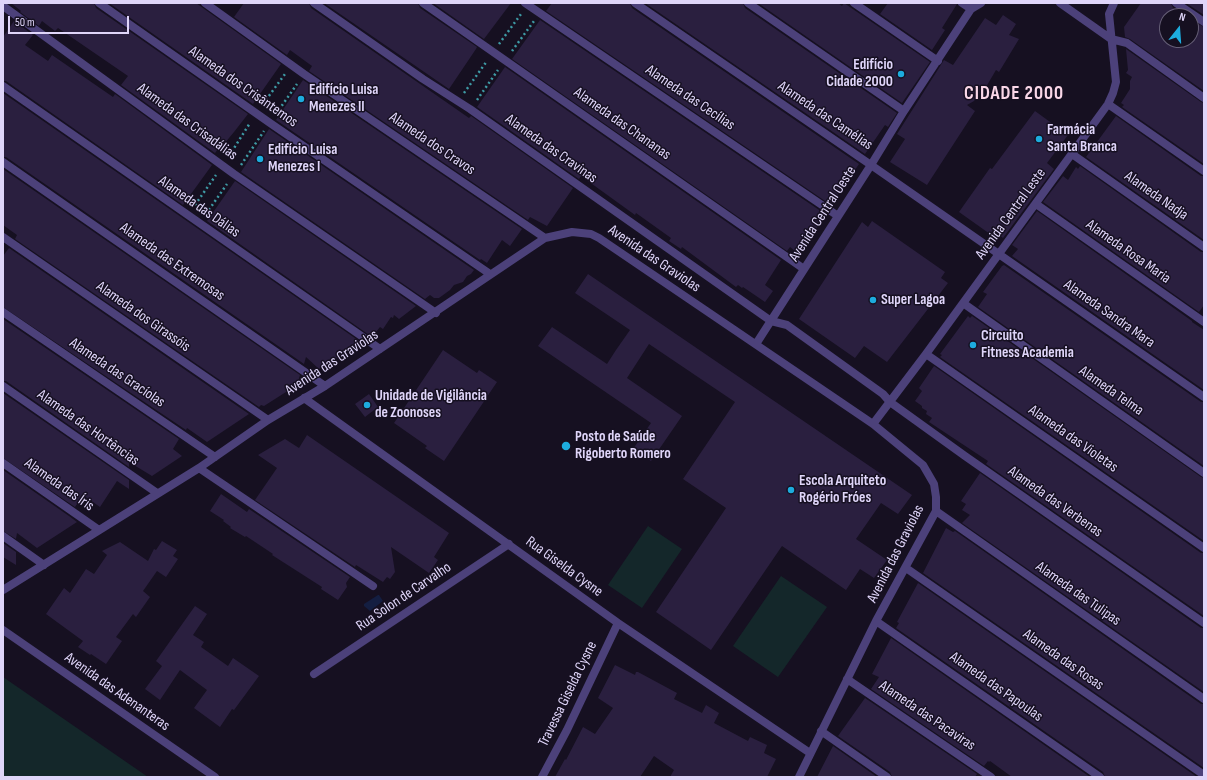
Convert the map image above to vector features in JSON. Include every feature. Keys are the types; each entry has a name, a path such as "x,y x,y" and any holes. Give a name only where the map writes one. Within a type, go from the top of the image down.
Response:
{"street":[{"name":"Alameda dos Crisântemos","path":"99,3 257,114 490,274"},
{"name":"Alameda dos Cravos","path":"205,3 304,74 545,238"},
{"name":"Alameda das Cravinas","path":"314,3 423,79 470,109 771,321 787,325 883,394 890,402"},
{"name":"Alameda das Chananas","path":"423,3 804,269"},
{"name":"Alameda das Cecílias","path":"525,3 838,216"},
{"name":"Alameda das Camélias","path":"635,3 998,254"},
{"path":"748,3 904,111"},
{"path":"854,3 938,61"},
{"path":"962,3 971,10"},
{"name":"Avenida Central Oeste","path":"756,344 904,111 971,10 981,3"},
{"path":"1060,3 1111,39 1127,43 1204,98"},
{"name":"Avenida Central Leste","path":"873,424 926,354 1108,104 1116,82 1111,39 1110,14 1114,3"},
{"path":"1176,3 1204,22"},
{"name":"Alameda das Crisadálias","path":"3,6 222,166 436,313"},
{"name":"Alameda das Dálias","path":"3,86 380,349"},
{"path":"1108,104 1204,171"},
{"name":"Alameda Nadja","path":"1072,154 1204,247"},
{"name":"Alameda das Extremosas","path":"3,162 325,386"},
{"name":"Alameda Rosa Maria","path":"1036,204 1204,322"},
{"name":"Avenida das Graviolas","path":"3,590 199,468 268,420 325,386 436,313 490,274 545,238 572,232 590,234 599,238 873,424 923,465 934,484 936,511 876,621 799,777"},
{"name":"Alameda dos Girassóis","path":"3,237 268,420"},
{"name":"Alameda Sandra Mara","path":"998,254 1204,397"},
{"name":"Alameda Telma","path":"963,303 1204,473"},
{"name":"Alameda das Gracíolas","path":"3,312 215,457"},
{"name":"Alameda das Violetas","path":"926,354 1204,548"},
{"name":"Alameda das Hortências","path":"3,386 157,493"},
{"name":"Rua Giselda Cysne","path":"304,398 618,623 810,753"},
{"name":"Alameda das Verbenas","path":"890,402 1204,623"},
{"name":"Alameda das Íris","path":"3,463 98,530"},
{"path":"199,468 373,586"},
{"name":"Alameda das Tulipas","path":"936,511 1204,699"},
{"path":"3,536 44,565"},
{"name":"Rua Solon de Carvalho","path":"314,674 509,544"},
{"name":"Alameda das Rosas","path":"906,568 1204,775"},
{"name":"Alameda das Papoulas","path":"876,621 1100,777"},
{"name":"Travessa Giselda Cysne","path":"542,777 567,730 618,623"},
{"name":"Avenida das Adenanteras","path":"3,630 215,777"},
{"name":"Alameda das Pacaviras","path":"847,679 991,777"},
{"path":"822,731 886,777"}],"path":[{"path":"187,215 292,64"},
{"path":"199,224 304,74"}],"green space":[{"path":"648,526 682,549 642,608 608,585"},
{"path":"781,576 827,607 778,677 733,646"},
{"path":"3,677 148,777 3,777"}],"water":[{"path":"378,595 383,601 370,611 364,606 364,604"}],"building":[{"path":"11,3 94,3 96,8 248,114 215,153 121,85 128,76 58,28 55,31 42,21 39,26 20,12 21,11"},
{"path":"109,3 196,3 281,64 253,104"},
{"path":"244,3 309,3 311,8 469,118 471,116 573,188 547,226 530,217 528,220 309,71 312,66 290,50 287,55 234,17"},
{"path":"324,3 418,3 420,8 477,47 449,89"},
{"path":"433,3 511,3 484,39"},
{"path":"552,3 630,3 632,8 859,164 831,205 546,11"},
{"path":"645,3 743,3 745,8 897,113 888,127 885,125 865,154"},
{"path":"758,3 838,3 842,6 844,3 930,62 902,103"},
{"path":"888,3 957,4 942,28 945,30 932,50 880,14"},
{"path":"1141,3 1171,3 1173,8 1159,8 1159,48 1199,48 1199,24 1204,27 1204,91 1125,37 1124,27"},
{"path":"1186,3 1204,3 1204,15 1199,12 1199,8 1194,8"},
{"path":"1003,15 1016,24 1009,35 1019,39 999,72 996,70 986,87 985,86 974,101 967,105 975,111 927,185 890,162 905,139 897,134 944,60 953,65 985,18 996,25"},
{"path":"540,20 825,214 799,254 790,247 787,251 512,59"},
{"path":"14,21 33,35 25,45 48,61 52,55 113,97 115,94 212,165 183,205 6,81 3,81 3,37"},
{"path":"1126,49 1204,103 1204,164 1122,107 1124,105 1121,103 1130,89 1130,81 1132,77 1126,73 1128,70"},
{"path":"505,67 781,260 765,285 773,291 765,302 743,287 742,288 738,285 736,287 682,247 681,249 669,241 671,238 636,213 635,215 581,176 579,179 477,107"},
{"path":"303,80 522,229 510,246 502,240 487,263 481,259 480,260 276,120"},
{"path":"3,93 362,343 319,369 306,357 304,364 6,157 3,157"},
{"path":"1035,111 1068,135 1047,163 1054,169 1003,238 993,230 990,234 959,212 990,168 992,169"},
{"path":"1116,116 1201,176 1204,176 1204,240 1086,157"},
{"path":"269,129 474,270 463,282 454,285 439,298 434,298 430,295 425,299 241,172"},
{"path":"1080,166 1201,252 1204,252 1204,305 1199,312 1043,202 1063,176 1068,180 1076,167 1078,169"},
{"path":"3,169 300,375 297,385 264,406 261,405 259,407 15,239 17,235 3,225"},
{"path":"235,181 416,306 399,319 394,315 393,318 391,317 383,329 380,327 372,337 207,221"},
{"path":"1037,211 1204,330 1204,390 1012,256 1018,249 1012,245"},
{"path":"872,221 945,272 941,278 948,283 887,362 864,346 855,358 799,319 862,222 868,227"},
{"path":"9,248 249,414 207,442 187,428 186,430 3,307 3,256"},
{"path":"1004,265 1201,402 1204,402 1204,466 978,307 987,294 983,292"},
{"path":"588,274 912,495 898,514 881,503 856,539 887,560 874,578 860,569 846,590 782,546 711,650 656,612 726,508 683,479 735,402 649,344 627,378 682,416 651,461 633,449 651,423 538,346 552,327 607,364 630,330 575,293"},
{"path":"968,316 970,318 972,316 1204,478 1204,541 940,357 942,355 940,354"},
{"path":"3,319 179,439 173,449 182,456 152,476 129,462 129,467 6,381 3,381"},
{"path":"443,350 477,373 479,370 497,382 444,461 425,448 427,446 394,423"},
{"path":"934,366 1201,553 1204,553 1204,616 986,464 988,461 929,422 932,418 926,414 927,411 922,408 922,406 915,401 922,391 919,388"},
{"path":"3,393 129,480 129,489 117,481 100,507 83,495 75,507 3,458"},
{"name":"Unidade de Vigilância de Zoonoses","path":"369,394 378,407 365,417 355,404"},
{"path":"307,435 449,533 434,557 438,560 429,573 391,547 395,572 390,579 387,577 383,582 356,565 355,567 255,500 277,468 258,455 285,439 299,448"},
{"path":"3,470 77,522 37,548 17,533 16,539 3,531"},
{"path":"980,473 1201,628 1204,628 1204,692 962,523 970,515 962,510 966,504 961,501"},
{"path":"221,494 247,512 249,509 350,577 346,583 347,587 338,600 321,589 322,587 272,555 273,554 246,536 245,537 230,528 231,527 223,521 224,520 210,511"},
{"path":"946,528 953,532 955,531 1201,704 1204,704 1204,768 923,573"},
{"path":"162,541 177,550 173,556 178,559 166,577 157,571 143,591 150,597 136,617 133,614 116,637 122,641 106,664 78,647 83,641 46,614 64,588 70,593 86,569 94,574 107,555 102,551 120,542 148,561 154,549 156,550"},
{"path":"3,543 16,552 16,565 3,557"},
{"path":"918,583 1197,777 1105,777 1103,772 896,628 899,623 897,622"},
{"path":"195,606 207,614 193,635 204,642 201,647 228,666 233,658 259,676 234,710 232,709 220,727 194,708 207,690 180,670 160,700 145,689 162,666 156,661"},
{"path":"891,638 1090,777 1012,777 990,761 988,761 984,766 871,689 879,677 872,674"},
{"path":"615,665 635,675 636,672 638,672 677,693 674,699 702,713 706,705 719,713 714,723 748,741 750,737 767,745 764,753 776,759 767,777 670,777 674,770 654,756 640,777 555,777 565,759 566,760 583,727 595,734 613,708 598,698"},
{"path":"865,698 977,774 975,777 892,777 890,772 838,736"},
{"path":"833,746 877,777 817,777"}],"place":[{"name":"Edifício Cidade 2000","path":"901,74"},
{"name":"Edifício Luisa Menezes II","path":"301,99"},
{"name":"Farmácia Santa Branca","path":"1039,139"},
{"name":"Edifício Luisa Menezes I","path":"260,159"},
{"name":"Super Lagoa","path":"873,300"},
{"name":"Circuito Fitness Academia","path":"973,345"},
{"name":"Unidade de Vigilância de Zoonoses","path":"367,405"},
{"name":"Posto de Saúde Rigoberto Romero","path":"566,446"},
{"name":"Escola Arquiteto Rogério Fróes","path":"791,490"}],"district":[{"name":"CIDADE 2000","path":"1014,94"}]}
